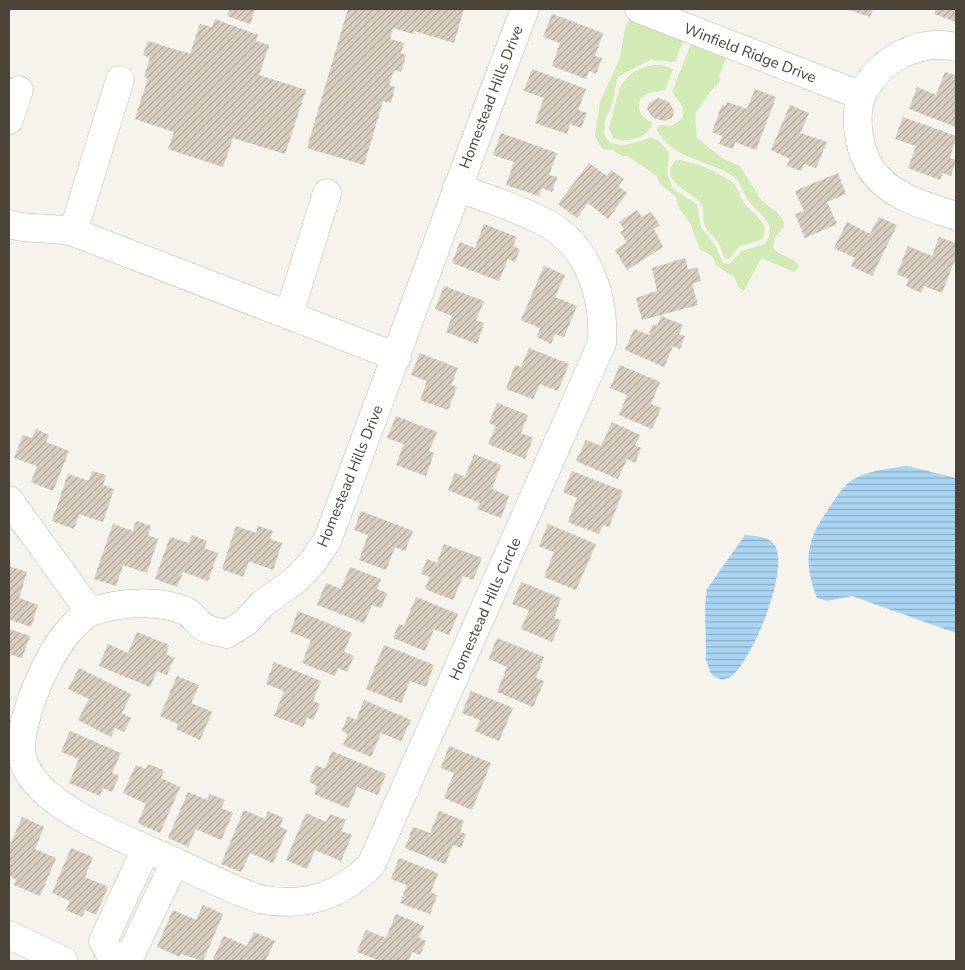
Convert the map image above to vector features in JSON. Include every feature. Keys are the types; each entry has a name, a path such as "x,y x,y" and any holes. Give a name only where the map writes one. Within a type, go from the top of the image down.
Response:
{"street":[{"name":"Homestead Hills Drive","path":"90,612 126,604 152,604 187,611 204,628 227,634 246,622 262,604 293,582 306,570 327,541 397,357 457,187 525,9"},
{"name":"Winfield Ridge Drive","path":"639,9 681,17 862,96"},
{"path":"956,48 933,45 907,51 878,74 862,96 859,113 859,136 863,154 872,170 896,193 956,216"},
{"path":"73,232 120,80"},
{"path":"9,120 18,90"},
{"name":"Homestead Hills Circle","path":"146,849 246,895 276,903 303,902 328,896 358,878 370,865 594,366 602,343 604,321 600,297 592,273 564,236 543,221 457,187"},
{"path":"289,314 327,193"},
{"path":"9,224 22,228 54,227 73,232 397,357"},
{"path":"9,500 90,612 71,630 55,651 42,674 31,698 22,732 23,758 34,781 54,799 76,814 146,849 103,941 113,960 132,952 174,862"},
{"path":"9,935 64,961"}],"green space":[{"path":"631,17 681,36 682,44 675,62 650,60 619,76 605,123 606,137 610,142 623,145 651,137 659,141 669,153 667,173 673,189 697,204 701,227 715,245 723,263 729,264 742,251 764,244 769,237 770,230 768,224 746,197 736,179 724,171 692,158 672,147 657,130 659,125 671,126 682,119 683,107 672,92 690,46 696,42 728,54 719,76 719,83 709,93 695,114 697,138 722,158 740,166 761,200 777,212 784,222 784,227 775,237 773,248 799,266 795,272 761,258 744,291 738,287 735,278 716,265 713,257 700,249 690,223 679,208 676,197 660,184 657,176 627,156 621,156 613,150 602,149 595,136 600,102 620,58 625,28"},
{"path":"652,65 662,65 673,69 665,90 648,93 640,99 639,107 641,114 653,123 646,133 637,138 625,140 613,138 609,128 620,88 631,74"},
{"path":"676,160 690,162 706,168 733,183 737,187 744,203 763,224 765,229 761,240 740,246 729,259 725,259 716,239 705,226 701,204 678,185 670,174 671,167"}],"water":[{"path":"907,466 956,478 956,633 852,596 827,601 817,598 813,585 809,562 811,541 821,520 841,491 858,477"},
{"path":"745,535 764,538 774,544 778,556 778,572 767,612 750,651 732,676 722,680 711,674 706,660 705,605 707,589"}],"building":[{"path":"230,9 255,9 250,24 227,16"},
{"path":"348,9 464,9 454,43 414,31 413,34 393,28 390,39 404,43 401,53 406,55 401,72 394,70 389,85 395,87 391,103 383,101 364,165 307,148"},
{"path":"847,9 873,9 870,17"},
{"path":"936,9 956,9 956,22 934,14"},
{"path":"552,14 603,33 595,56 602,58 596,74 589,71 586,79 552,66 560,43 543,37"},
{"path":"215,19 258,35 256,41 269,45 259,75 306,90 285,154 233,138 223,167 168,149 174,132 135,119 148,78 144,77 150,58 143,55 148,41 190,54 200,24 212,27"},
{"path":"532,69 586,89 578,110 587,113 581,128 570,124 567,134 535,123 544,98 524,91"},
{"path":"945,72 956,76 956,127 909,109 917,87 936,95"},
{"path":"755,89 776,97 756,150 735,142 733,149 719,144 722,136 712,132 722,105 725,106 727,102 747,109"},
{"path":"658,98 669,102 674,111 672,118 664,121 652,117 647,109 649,103"},
{"path":"790,105 809,113 800,133 827,142 816,168 804,164 801,171 787,166 790,159 771,150"},
{"path":"903,117 956,136 950,158 956,160 951,176 943,173 940,180 908,168 916,146 895,139"},
{"path":"501,133 557,153 549,175 557,177 552,192 542,188 539,196 506,185 514,162 493,155"},
{"path":"589,163 607,176 611,170 624,179 618,186 627,193 608,219 588,203 577,218 558,204"},
{"path":"838,173 846,194 827,202 837,224 805,238 795,214 804,211 795,191"},
{"path":"637,210 642,217 651,212 660,225 654,229 663,247 627,270 615,250 627,242 620,232 624,229 619,222"},
{"path":"879,217 897,225 872,276 851,266 855,258 834,248 847,222 870,234"},
{"path":"484,224 517,237 513,246 520,249 515,262 508,259 499,281 452,263 460,242 475,248"},
{"path":"939,237 956,243 956,257 942,293 924,286 921,293 906,286 909,279 897,274 908,246 932,256"},
{"path":"685,258 688,270 697,267 701,281 692,284 698,305 642,320 636,298 657,291 652,268"},
{"path":"544,266 565,275 555,297 577,306 564,337 555,334 551,344 537,337 540,328 521,320"},
{"path":"444,286 484,301 476,320 484,323 477,344 446,332 452,316 435,309"},
{"path":"661,316 683,325 679,334 685,336 680,349 673,346 664,367 625,350 634,329 649,335 653,324 657,326"},
{"path":"529,348 569,364 558,391 540,384 533,399 506,389 515,365 521,367"},
{"path":"420,353 458,368 451,385 457,387 448,410 420,400 427,381 411,375"},
{"path":"620,365 660,382 651,404 661,408 652,429 619,415 627,395 610,388"},
{"path":"497,403 528,415 521,433 533,438 525,459 488,444 496,426 489,423"},
{"path":"396,416 437,432 429,451 434,453 426,476 396,465 404,444 387,438"},
{"path":"612,422 640,435 635,445 641,448 635,463 627,459 618,479 576,461 586,440 601,446"},
{"path":"36,429 49,435 46,442 69,451 53,491 31,482 37,466 14,458 23,435 32,438"},
{"path":"474,454 501,465 492,489 509,496 501,518 477,509 480,503 448,490 455,473 465,477"},
{"path":"92,471 106,475 103,485 114,489 103,522 79,514 74,529 52,521 68,474 89,481"},
{"path":"572,471 623,491 609,527 603,525 599,534 568,522 577,498 563,492"},
{"path":"361,511 413,531 405,551 395,547 386,570 359,560 368,535 354,530"},
{"path":"136,521 151,526 148,535 158,539 147,573 123,565 116,586 94,579 113,524 133,531"},
{"path":"548,524 596,544 576,590 544,577 554,552 539,546"},
{"path":"236,526 256,533 258,526 273,531 270,539 282,543 273,570 249,561 243,577 222,569"},
{"path":"192,535 207,541 204,548 218,553 208,581 183,572 177,587 155,579 170,537 189,543"},
{"path":"444,544 482,558 473,580 463,576 453,600 425,589 430,577 421,574 427,559 437,563"},
{"path":"9,566 27,572 19,598 38,605 31,627 9,619"},
{"path":"350,567 381,579 377,589 387,593 381,608 372,605 364,623 317,605 326,583 341,589"},
{"path":"521,582 561,598 554,618 561,620 552,642 521,629 529,610 512,604"},
{"path":"416,597 458,614 449,635 434,629 425,651 393,638 399,624 404,626"},
{"path":"298,611 352,633 344,652 354,656 347,672 338,668 335,676 302,663 311,640 290,632"},
{"path":"9,629 30,636 22,658 9,654"},
{"path":"137,632 169,645 166,654 174,658 167,675 157,671 150,687 99,666 108,644 128,653"},
{"path":"497,638 544,657 536,678 544,681 533,707 497,692 507,667 489,659"},
{"path":"384,645 434,665 426,687 410,681 401,703 366,689"},
{"path":"274,662 321,681 313,701 320,704 313,720 307,718 303,727 274,716 284,691 266,684"},
{"path":"79,668 131,694 122,713 131,718 124,732 115,728 111,737 78,720 89,699 68,689"},
{"path":"177,676 199,685 191,703 212,712 200,740 176,729 178,724 160,716"},
{"path":"471,691 513,708 499,741 475,731 480,720 462,713"},
{"path":"364,700 411,720 401,741 381,733 371,757 343,745 348,734 342,731 348,716 356,720"},
{"path":"70,731 121,753 112,773 119,776 112,792 103,788 100,796 69,783 79,759 61,752"},
{"path":"449,746 491,763 472,810 444,798 454,773 441,768"},
{"path":"332,751 386,774 378,795 357,787 348,808 314,794 317,786 309,782 316,765 325,769"},
{"path":"148,764 164,770 161,778 180,787 160,833 138,823 146,804 123,793 136,765 146,769"},
{"path":"188,792 207,800 210,794 225,800 221,808 233,813 221,840 196,829 188,847 168,838"},
{"path":"244,810 265,819 268,811 283,818 280,827 287,830 273,863 250,853 241,872 221,864"},
{"path":"439,811 464,821 460,832 466,834 461,848 453,845 445,864 405,848 413,827 430,833"},
{"path":"306,813 326,822 330,814 346,820 341,831 352,835 341,861 315,850 307,869 286,860"},
{"path":"22,817 44,827 35,849 56,858 40,896 14,885 16,879 9,876 9,848"},
{"path":"71,848 93,857 85,877 108,887 96,915 85,910 82,917 66,910 70,901 52,893"},
{"path":"399,858 438,873 431,892 437,895 430,914 400,903 407,885 391,879"},
{"path":"203,905 223,914 203,961 181,954 180,957 157,947 173,910 196,920"},
{"path":"396,914 424,926 419,938 426,941 420,955 412,952 408,961 380,961 357,952 366,930 386,938"},
{"path":"254,932 275,941 265,961 212,961 224,936 247,946"}]}
